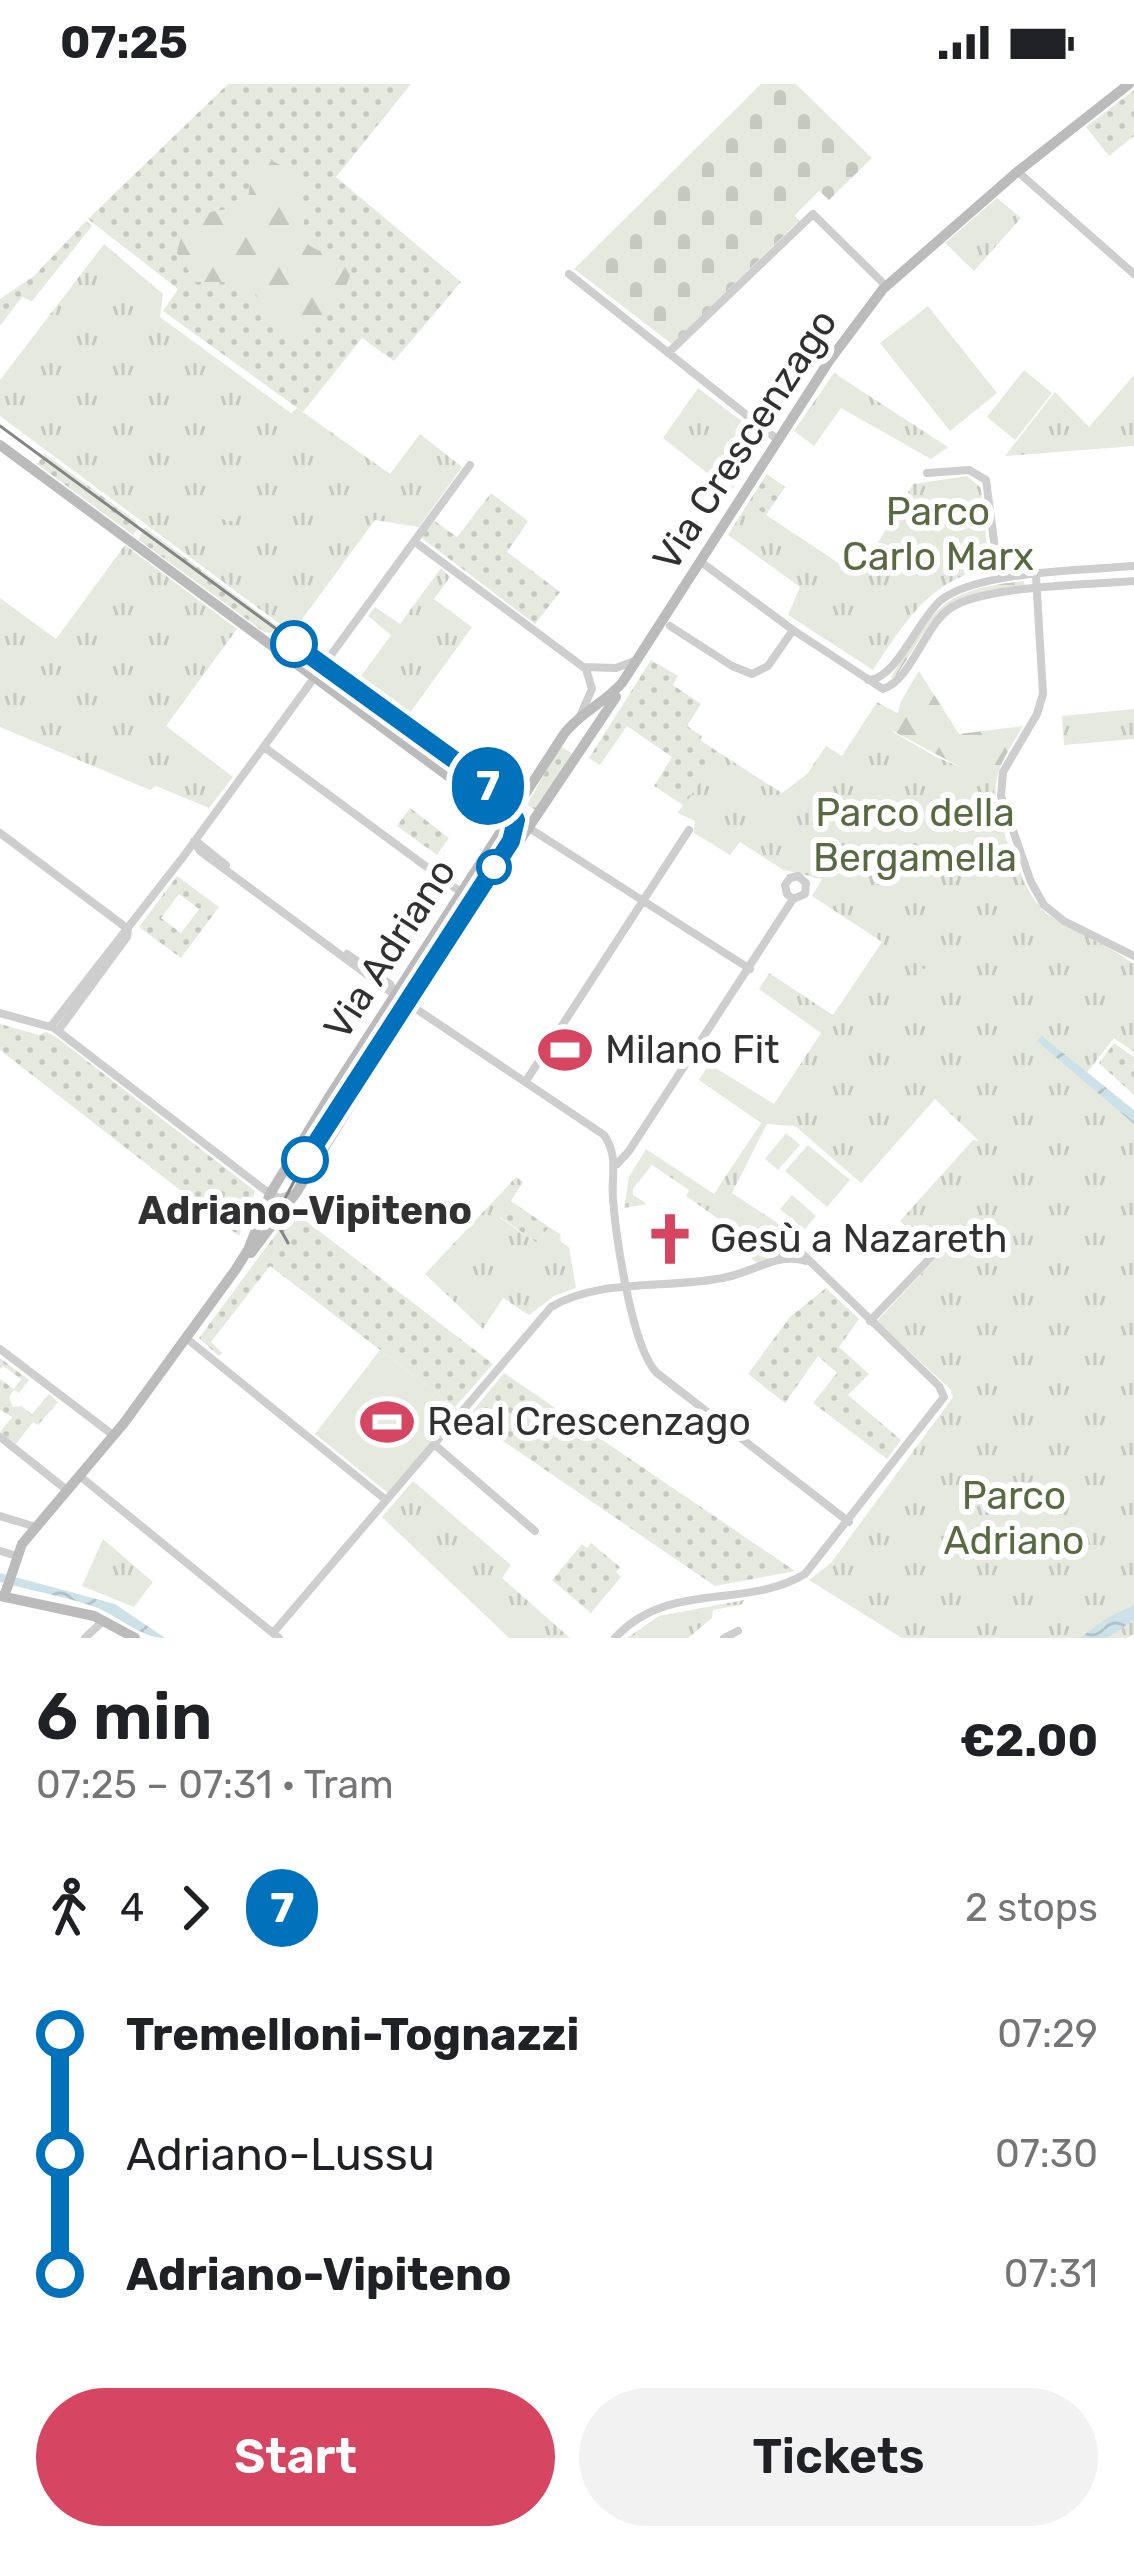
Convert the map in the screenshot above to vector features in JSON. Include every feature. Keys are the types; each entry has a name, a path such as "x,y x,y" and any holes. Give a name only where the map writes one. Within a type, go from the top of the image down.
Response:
{"street":[{"name":"Via Crescenzago","path":"638,660 831,356 886,286 1017,172 1129,84"},
{"path":"1017,172 1134,274"},
{"path":"668,353 813,214 886,286"},
{"path":"569,274 778,440"},
{"path":"0,445 509,821 530,828 750,969"},
{"path":"55,1028 127,937 128,929 470,465"},
{"path":"927,473 973,470 986,480 999,579"},
{"path":"415,542 583,667 592,689 580,718"},
{"path":"701,562 867,680 885,681"},
{"path":"885,681 937,604 962,588 999,579 1134,566"},
{"path":"1036,576 1043,694 1003,772 1000,793 1041,902 1069,924 1134,956"},
{"path":"885,681 953,606 977,596 1134,581"},
{"path":"670,626 752,674 768,666 793,630"},
{"path":"583,667 616,668 638,660"},
{"name":"Via Adriano","path":"236,1269 296,1193 638,660"},
{"path":"867,680 885,681"},
{"name":"Via Adriano","path":"2,1596 15,1560 36,1527 115,1436 236,1269 270,1194 564,734 604,704 622,683"},
{"path":"564,734 570,749 586,744"},
{"path":"264,747 462,893"},
{"path":"526,1081 689,830"},
{"path":"0,833 128,929"},
{"path":"194,841 200,851 359,960 396,994 598,1130 616,1165 613,1201 639,1344 650,1366 849,1522"},
{"path":"616,1165 793,898"},
{"path":"0,1013 55,1028 270,1194 280,1198 296,1193"},
{"path":"612,1150 639,1133"},
{"path":"270,1194 270,1229"},
{"path":"615,1638 634,1618 655,1607 800,1577 817,1563 944,1394 806,1261 791,1252 788,1238 777,1238 772,1250 778,1258"},
{"path":"82,1477 276,1636 544,1313 570,1299 722,1278 768,1266 791,1252"},
{"path":"870,1321 934,1254"},
{"path":"186,1339 386,1501"},
{"path":"0,1349 115,1436"},
{"path":"0,1437 69,1492"},
{"path":"436,1445 535,1531"},
{"path":"0,1516 36,1527"},
{"path":"0,1551 15,1560"},
{"path":"2,1596 83,1613 135,1638"},
{"path":"83,1613 86,1637"},
{"path":"86,1637 104,1620"},
{"path":"724,1638 739,1631"}],"green space":[{"path":"228,84 411,84 336,177 461,282 394,361 362,338 303,412 163,311 178,289 88,219"},
{"path":"761,84 796,84 872,158 829,200 819,191 795,215 799,221 672,344 574,269"},
{"path":"1134,90 1134,136 1109,156 1086,127"},
{"path":"269,159 288,169 298,183 304,240 351,270 344,290 329,308 291,335 253,291 224,282 196,282 177,253 194,220 247,204 253,165"},
{"path":"997,198 1021,218 974,271 945,243"},
{"path":"86,221 92,226 32,301 22,297 0,326 0,299 34,276"},
{"path":"104,244 163,294 160,317 291,413 297,408 390,474 420,434 462,467 419,527 375,520 292,633 0,416 0,380"},
{"path":"928,306 997,393 950,431 880,343"},
{"path":"1024,370 1052,393 1015,440 987,417"},
{"path":"834,373 948,447 931,459 841,408 814,446 794,431"},
{"path":"1134,375 1134,446 1005,456 1055,392 1089,427"},
{"path":"698,388 756,432 761,443 731,492 663,438"},
{"path":"45,454 136,521 139,527 133,535 37,464"},
{"path":"767,474 785,487 766,515 748,503"},
{"name":"Parco Carlo Marx","path":"967,476 981,488 989,568 934,593 908,620 873,670 788,615 800,587 728,535 748,503 858,576 913,484"},
{"path":"491,493 528,521 507,552 560,592 535,624 419,536 432,519 457,537"},
{"path":"208,496 239,504 235,522 203,515"},
{"path":"144,527 277,626 271,633 264,632 139,540"},
{"path":"125,545 237,629 166,726 233,777 209,808 156,786 150,790 0,727 0,598 56,639"},
{"path":"441,568 450,577 434,599 472,627 407,717 359,679 391,635 368,616 375,607 400,624"},
{"path":"1024,581 1025,586 973,595 943,610 894,680 891,677 942,607 973,590"},
{"name":"Parco della Bergamella","path":"651,660 678,676 673,685 701,704 687,726 719,756 779,798 1016,862 1030,895 1046,914 1134,964 1134,1052 980,944 823,868 784,870 740,842 678,813 683,805 654,786 672,757 627,726 600,765 589,758"},
{"path":"919,671 959,734 1023,726 998,772 996,795 1003,823 975,775 893,731 901,701"},
{"path":"339,672 401,715 412,729 406,737 332,682"},
{"name":"Parco Adriano","path":"877,702 899,714 893,732 936,757 992,780 1012,854 1040,907 1134,964 1134,1051 1114,1038 1082,1079 1134,1124 1134,1634 1127,1638 902,1638 809,1580 831,1563 953,1397 877,1321 938,1256 900,1221 973,1140 979,1141 935,1099 861,1183 795,1126 767,1124 732,1193 803,1240 801,1244 792,1236 777,1234 768,1244 771,1260 757,1263 751,1258 757,1246 686,1196 689,1190 652,1165 633,1189 633,1195 647,1204 624,1208 629,1177 646,1149 714,1194 761,1123 699,1080 709,1064 774,1104 821,1033 759,989 769,973 833,1015 882,942 812,896 822,879 784,870 740,842 730,855 694,833 695,820 678,813 721,754 782,793 807,774 826,746 842,756"},
{"path":"1134,709 1134,739 1064,745 1062,716"},
{"path":"417,729 507,795 510,798 503,807 412,741"},
{"path":"560,746 575,756 537,811 527,805"},
{"path":"410,808 449,838 437,855 397,826"},
{"path":"507,838 511,843 420,990 411,982 482,868 486,870"},
{"path":"177,876 219,907 181,958 139,927","holes":["179,894 199,909 181,933 161,918"]},
{"path":"922,968 948,985 932,1010 906,992"},
{"path":"396,1003 403,1010 298,1184 286,1178 313,1127"},
{"path":"0,1024 56,1037 255,1191 239,1236 0,1050"},
{"path":"1114,1043 1134,1057 1134,1095 1099,1063"},
{"path":"786,1133 800,1145 778,1170 765,1159"},
{"path":"808,1145 850,1180 827,1207 785,1171"},
{"path":"516,1177 523,1182 500,1218 537,1243 549,1227 560,1234 561,1242 569,1247 576,1288 554,1296 529,1315 503,1298 483,1329 425,1274"},
{"path":"792,1195 816,1216 804,1230 780,1209"},
{"path":"511,1201 549,1227 537,1243 500,1217"},
{"path":"293,1211 493,1364 455,1407 270,1266 211,1342 222,1353 219,1356 199,1338"},
{"path":"826,1288 859,1319 839,1347 869,1374 848,1395 901,1440 887,1459 813,1403 837,1373 818,1356 785,1403 748,1374 790,1317"},
{"name":"Real Crescenzago","path":"380,1350 459,1410 388,1493 315,1434"},
{"path":"0,1358 29,1380 9,1397 13,1407 21,1406 32,1414 49,1394 58,1402 16,1444 0,1432 12,1417 0,1410 0,1379 14,1389 21,1379 3,1366 0,1369"},
{"path":"504,1373 795,1571 715,1586 468,1417"},
{"path":"413,1481 511,1565 502,1578 570,1638 509,1638 382,1517"},
{"path":"103,1539 153,1582 134,1607 82,1586"},
{"path":"591,1543 620,1567 616,1572 621,1577 591,1613 552,1580 582,1544 587,1548"},
{"path":"744,1600 741,1605 713,1610 712,1618 688,1638 627,1638 659,1616"}],"water":[{"path":"1042,1036 1134,1110 1134,1124 1037,1041"},
{"path":"0,1573 115,1604 165,1638 147,1634 95,1607 0,1582"},
{"path":"1134,1605 1134,1620 1107,1638 1080,1638 1107,1618"}],"tram line":[{"path":"0,426 501,794 514,813 512,838 317,1138 282,1204 278,1225 288,1243"},
{"name":"7","path":"294,644 504,796 516,820 511,841 305,1160"}],"place":[{"name":"Milano Fit","path":"565,1050"},
{"name":"Adriano-Vipiteno","path":"305,1160"},
{"name":"Gesù a Nazareth","path":"670,1239"},
{"name":"Real Crescenzago","path":"387,1422"}]}
